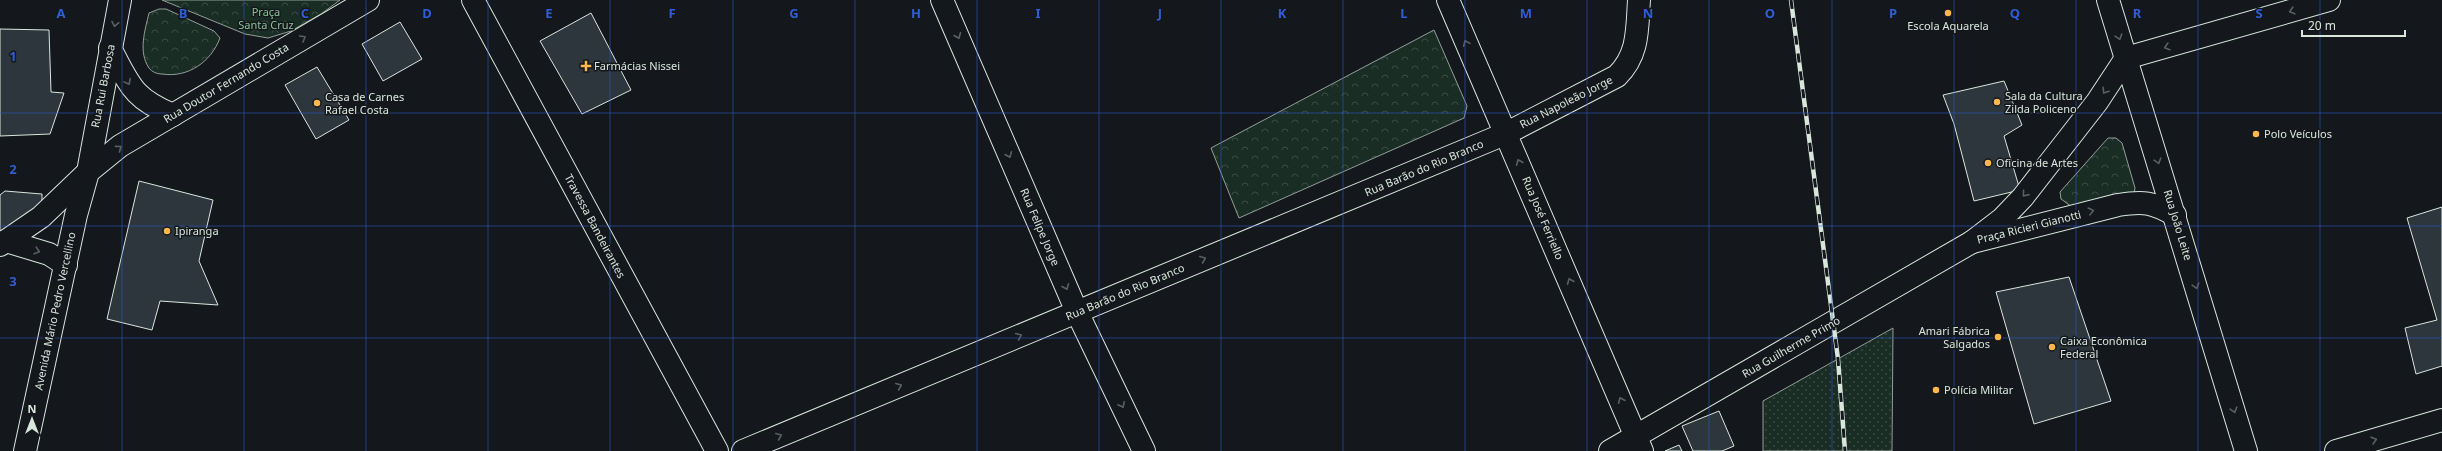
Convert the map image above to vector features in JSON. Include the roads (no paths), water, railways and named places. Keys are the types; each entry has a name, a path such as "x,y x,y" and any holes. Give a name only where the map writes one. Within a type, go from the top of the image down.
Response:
{"street":[{"name":"Rua Rui Barbosa","path":"88,172 120,0"},
{"name":"Rua Doutor Fernando Costa","path":"3,243 41,217 88,172 120,146 368,0"},
{"name":"Travessa Bandeirantes","path":"473,0 718,451"},
{"name":"Rua Felipe Jorge","path":"942,0 1077,312 1144,451"},
{"name":"Rua José Ferriello","path":"1448,0 1507,133 1640,444"},
{"name":"Rua Napoleão Jorge","path":"1507,133 1617,76 1628,64 1633,52 1636,38 1639,0"},
{"name":"Rua João Leite","path":"2108,0 2246,451"},
{"path":"2126,58 2330,0"},
{"path":"110,48 133,91 153,106 173,115"},
{"name":"Praça Ricieri Gianotti","path":"1972,242 2002,219 2023,197 2097,102 2126,58"},
{"name":"Rua Barão do Rio Branco","path":"743,451 1507,133"},
{"name":"Avenida Mário Pedro Vercellino","path":"25,451 88,172"},
{"name":"Praça Ricieri Gianotti","path":"1972,242 2118,205 2140,201 2154,204 2175,215"},
{"name":"Rua Guilherme Primo","path":"1610,451 1640,444 1972,242"},
{"path":"3,243 49,254 66,265"},
{"path":"2336,451 2442,420"}],"railway":[{"path":"1791,0 1838,359 1845,451"}],"place":[{"name":"Escola Aquarela","path":"1948,13"},
{"name":"Farmácias Nissei","path":"586,66"},
{"name":"Sala da Cultura Zilda Policeno","path":"1997,102"},
{"name":"Casa de Carnes Rafael Costa","path":"317,103"},
{"name":"Polo Veículos","path":"2256,134"},
{"name":"Oficina de Artes","path":"1988,163"},
{"name":"Ipiranga","path":"167,231"},
{"name":"Amari Fábrica Salgados","path":"1998,337"},
{"name":"Caixa Econômica Federal","path":"2052,347"},
{"name":"Polícia Militar","path":"1936,390"}],"park label":[{"name":"Praça Santa Cruz","path":"266,18"}]}
